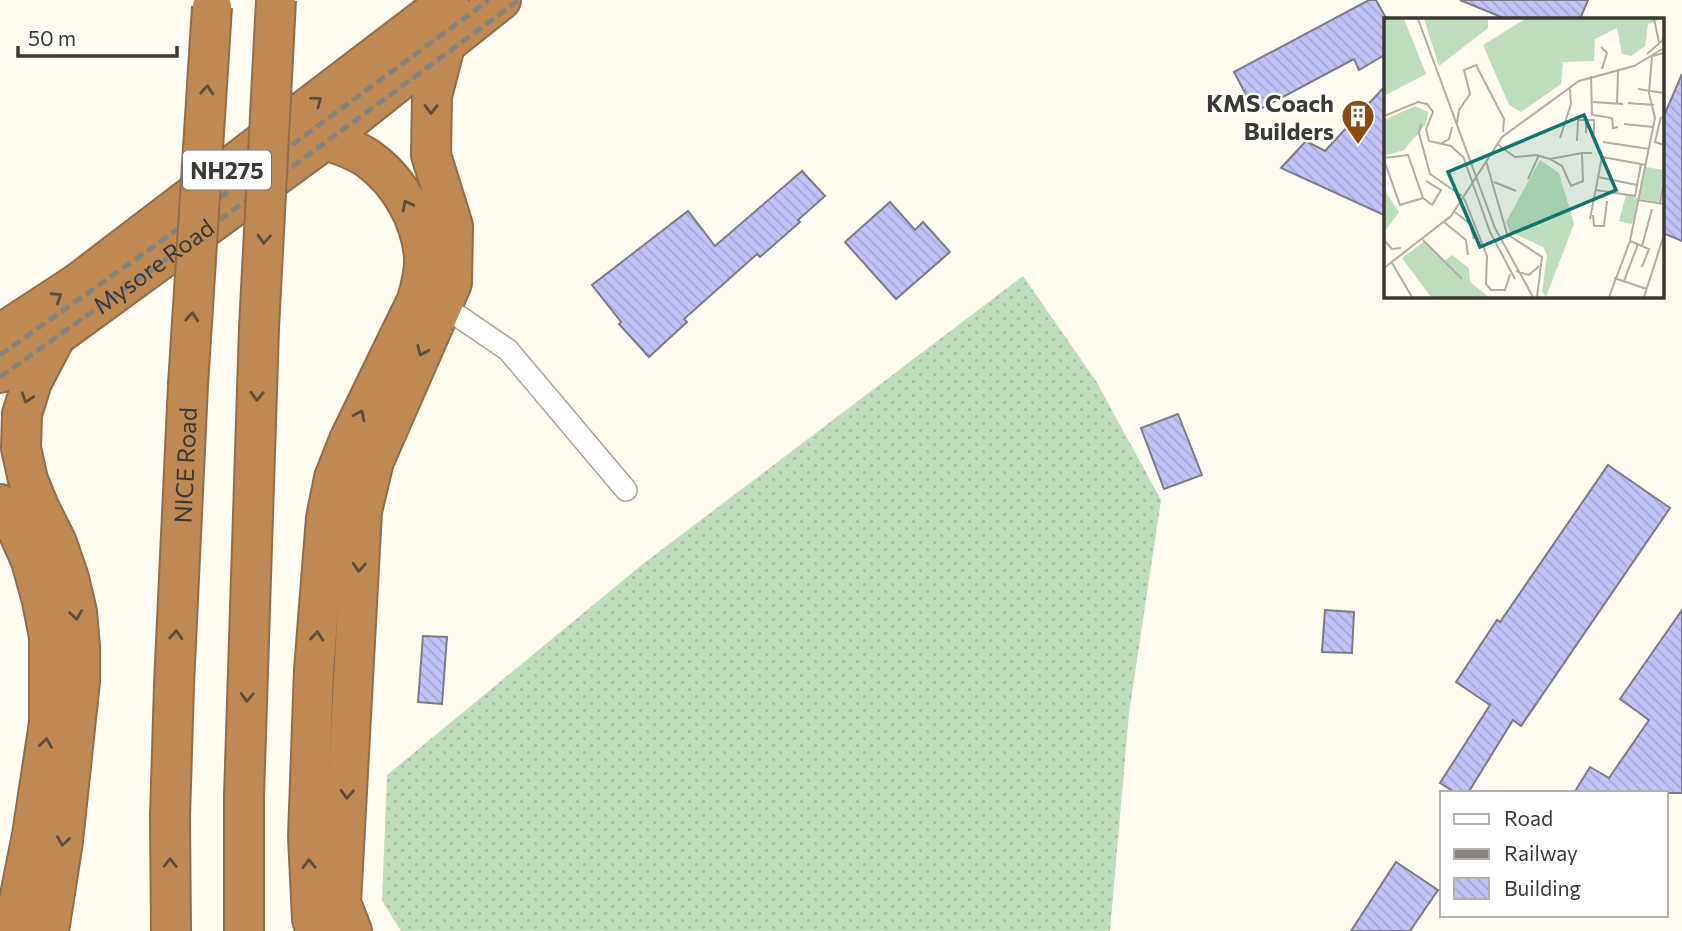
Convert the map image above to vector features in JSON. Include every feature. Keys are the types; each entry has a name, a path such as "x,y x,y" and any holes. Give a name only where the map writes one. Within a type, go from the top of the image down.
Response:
{"highway":[{"path":"244,931 244,796 260,327 276,0"},
{"name":"Mysore Road","path":"0,334 78,283 449,0"},
{"name":"Mysore Road","path":"0,373 56,336 325,140 501,0"},
{"name":"NICE Road","path":"170,931 173,712 188,385 213,3"},
{"path":"352,931 341,903 362,511 374,461 452,283 453,226 431,155 432,96 446,42"},
{"path":"316,931 312,919 308,838 314,670 327,518 334,478 349,439 417,300 423,277 424,258 419,230 408,204 392,180 369,159 349,148 325,140"},
{"path":"48,931 64,841 80,681 80,648 77,612 69,578 58,543 27,480 21,448 22,414 32,382 56,336"},
{"path":"0,504 16,527 31,561 49,638 49,723 32,835 13,931"}],"street":[{"path":"443,304 508,350 625,490"}],"green space":[{"path":"1023,276 1096,381 1161,500 1129,713 1110,931 401,931 382,901 387,775 644,563"}],"building":[{"path":"1369,0 1376,0 1386,18 1384,55 1359,70 1354,59 1255,112 1234,72"},
{"path":"1460,0 1588,0 1580,18 1504,18"},
{"path":"1682,74 1682,241 1664,233 1664,116"},
{"name":"KMS Coach Builders","path":"1384,87 1384,215 1281,168 1306,141 1325,151"},
{"path":"802,171 825,196 760,257 757,254 684,319 687,322 649,357 619,324 621,322 592,285 688,211 715,246"},
{"path":"890,202 915,230 923,222 950,252 896,299 845,242"},
{"path":"1178,414 1202,475 1164,489 1141,428"},
{"path":"1608,465 1670,508 1521,726 1513,720 1469,791 1453,791 1440,783 1490,705 1456,682 1497,620 1500,622"},
{"path":"1325,610 1354,612 1352,653 1322,652"},
{"path":"1682,610 1682,793 1575,791 1590,767 1609,778 1649,720 1620,699"},
{"path":"423,636 447,637 442,704 418,702"},
{"path":"1396,862 1438,890 1410,931 1351,931"}],"railway":[{"path":"0,355 153,247 489,0"},
{"path":"0,377 164,261 519,0"}],"place":[{"name":"KMS Coach Builders","path":"1358,146"}]}
